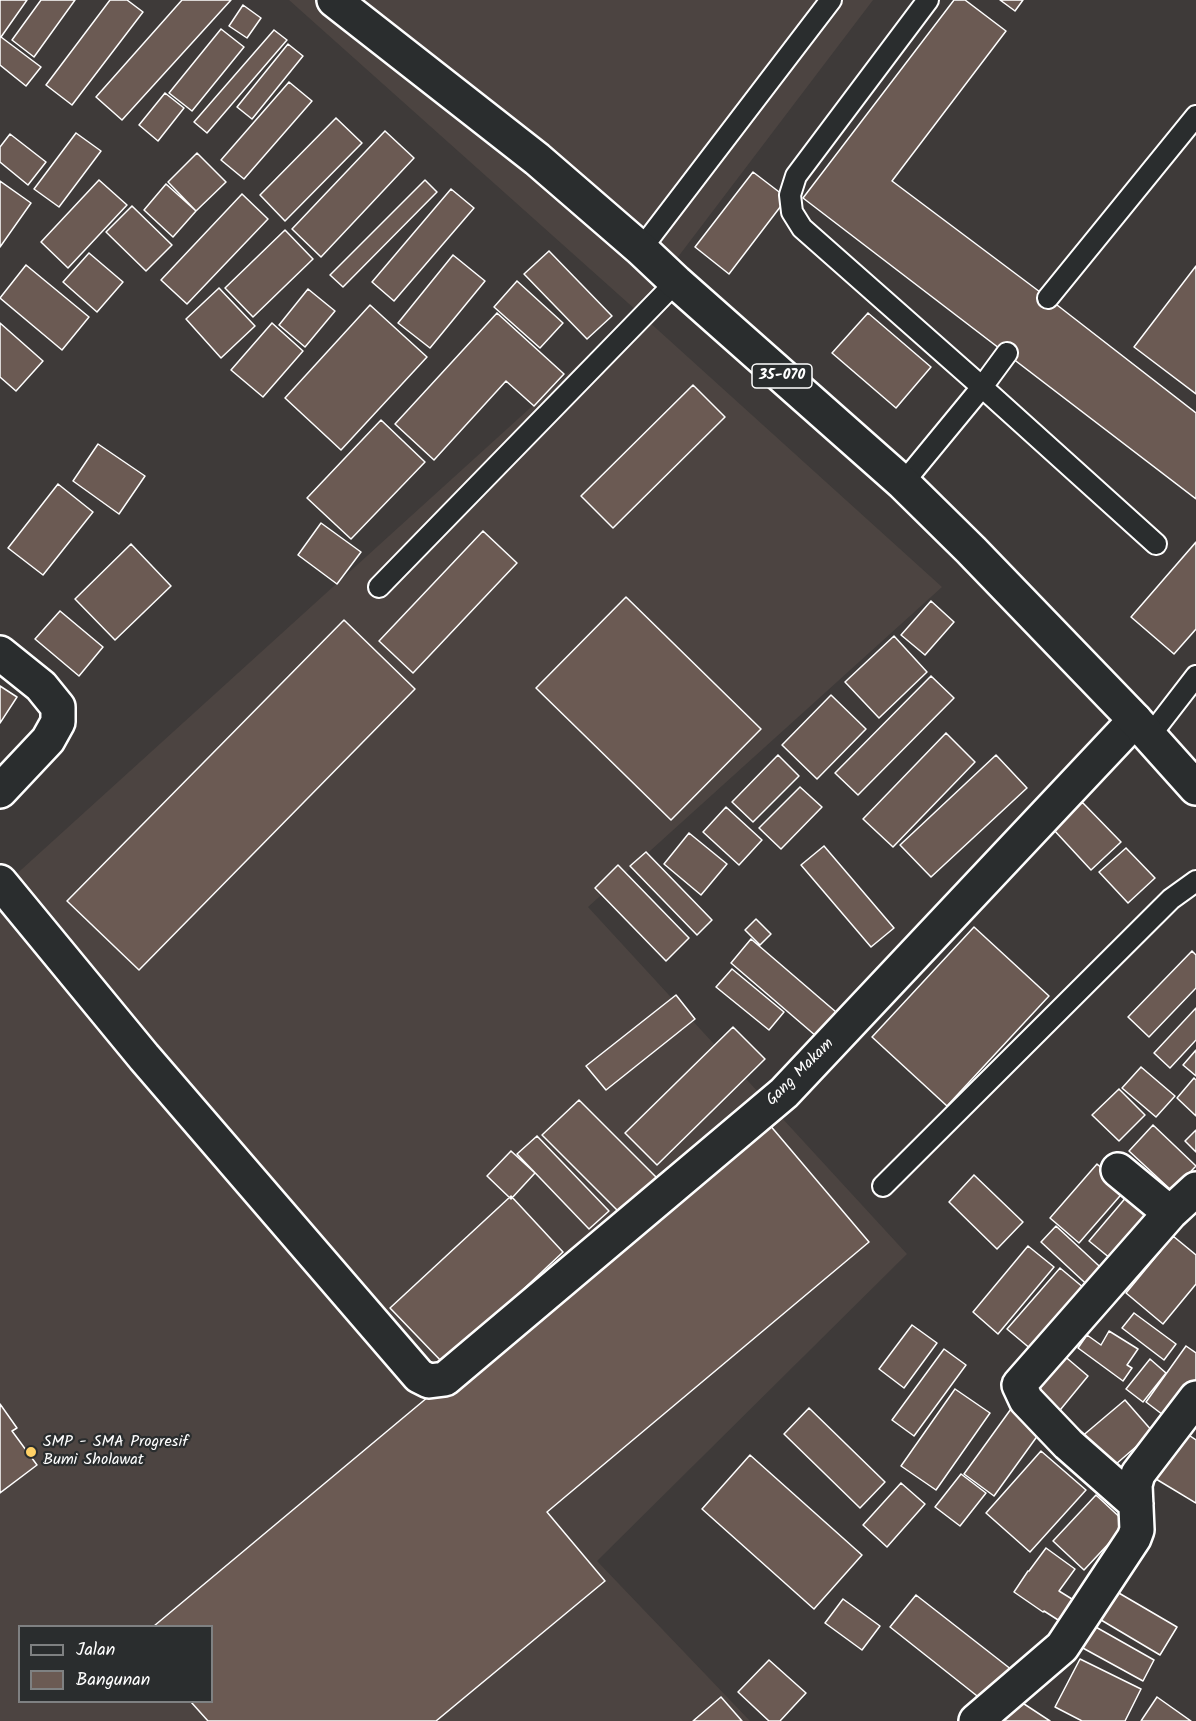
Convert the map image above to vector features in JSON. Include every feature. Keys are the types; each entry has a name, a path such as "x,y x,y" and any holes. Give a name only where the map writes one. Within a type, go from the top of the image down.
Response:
{"street":[{"name":"35-070","path":"334,0 537,159 903,483 971,550 1194,781"},
{"path":"0,653 41,686 58,707 58,722 48,740 0,790"},
{"name":"Gang Makam","path":"0,882 151,1066 418,1376 429,1381 445,1378 784,1093 1142,729"},
{"path":"1118,1170 1170,1213"},
{"path":"1136,1504 1068,1443 1026,1401 1019,1386 1170,1213 1196,1189"},
{"path":"976,1721 1062,1647 1134,1538 1137,1530 1135,1485 1138,1474 1196,1398"}],"lane":[{"path":"641,249 831,0"},
{"path":"928,0 796,176 790,195 792,212 802,228 1156,544"},
{"path":"1048,298 1196,116"},
{"path":"379,587 676,282"},
{"path":"903,483 1007,354"},
{"path":"1142,729 1196,676"},
{"path":"884,1186 1171,899 1196,881"}],"shaded area":[{"path":"289,0 873,0 637,311"},
{"path":"637,311 942,587 588,907 907,1254 597,1561 750,1721 0,1721 0,889"}],"building":[{"path":"0,0 27,0 1,37 41,67 26,86 0,65"},
{"path":"41,0 75,0 34,57 12,40"},
{"path":"110,0 127,0 143,12 72,105 46,85"},
{"path":"182,0 231,0 122,120 96,97"},
{"path":"954,0 965,0 1006,31 892,181 1196,413 1196,499 803,198"},
{"path":"1000,0 1023,0 1015,11"},
{"path":"243,5 261,18 247,38 229,26"},
{"path":"221,29 244,47 192,111 169,93"},
{"path":"274,30 287,40 207,133 194,122"},
{"path":"288,44 303,56 252,119 237,107"},
{"path":"289,82 312,101 244,179 221,160"},
{"path":"165,93 184,108 158,141 139,125"},
{"path":"336,118 362,143 285,221 260,195"},
{"path":"385,131 414,158 321,257 292,229"},
{"path":"76,133 101,151 59,207 34,189"},
{"path":"10,134 46,162 28,185 0,162 0,147"},
{"path":"197,153 226,182 196,211 168,182"},
{"path":"753,172 787,198 729,274 695,247"},
{"path":"99,180 127,205 68,268 41,242"},
{"path":"425,180 437,192 343,287 330,275"},
{"path":"0,181 31,203 0,247"},
{"path":"166,184 196,211 173,237 144,210"},
{"path":"451,189 474,208 394,301 372,282"},
{"path":"242,194 268,219 187,304 161,280"},
{"path":"132,206 172,245 146,271 106,232"},
{"path":"285,230 313,259 253,317 225,288"},
{"path":"549,251 612,316 587,339 524,274"},
{"path":"89,253 123,282 97,312 63,282"},
{"path":"453,255 485,281 430,348 398,323"},
{"path":"26,265 89,317 62,350 0,298"},
{"path":"1196,266 1196,394 1134,347"},
{"path":"517,281 563,323 540,348 494,307"},
{"path":"219,288 255,326 221,358 186,319"},
{"path":"308,289 335,311 305,347 279,325"},
{"path":"370,305 427,357 341,450 285,398"},
{"path":"497,313 564,374 534,406 506,381 434,460 395,424"},
{"path":"868,313 931,367 896,408 832,353"},
{"path":"0,323 43,361 16,391 0,377"},
{"path":"272,323 303,351 263,397 231,370"},
{"path":"693,385 725,417 613,528 581,496"},
{"path":"381,420 425,462 351,539 307,498"},
{"path":"98,444 145,476 119,514 73,481"},
{"path":"58,484 93,512 43,575 8,548"},
{"path":"321,523 361,552 337,584 298,555"},
{"path":"483,531 517,563 413,673 379,641"},
{"path":"1196,542 1196,629 1174,654 1131,617"},
{"path":"131,544 171,586 115,640 75,599"},
{"path":"626,597 761,729 671,820 536,688"},
{"path":"931,601 954,622 925,655 901,635"},
{"path":"60,611 103,647 79,676 35,639"},
{"path":"344,620 415,689 139,970 67,901"},
{"path":"894,636 927,672 879,718 845,682"},
{"path":"931,676 954,698 858,795 835,773"},
{"path":"0,686 17,697 0,723"},
{"path":"831,695 866,729 817,779 782,745"},
{"path":"946,733 975,762 893,847 863,819"},
{"path":"778,755 799,776 753,822 732,802"},
{"path":"996,755 1027,788 931,877 900,845"},
{"path":"800,787 822,807 781,849 759,828"},
{"path":"1082,802 1121,842 1091,870 1053,829"},
{"path":"726,807 762,840 739,865 703,832"},
{"path":"689,833 727,864 701,895 664,864"},
{"path":"824,846 894,928 871,947 801,865"},
{"path":"1126,848 1155,878 1128,903 1099,872"},
{"path":"646,852 712,920 697,935 630,866"},
{"path":"618,865 689,938 666,961 595,888"},
{"path":"756,919 771,934 760,945 745,930"},
{"path":"974,927 1049,996 947,1106 872,1037"},
{"path":"751,939 836,1012 816,1036 731,963"},
{"path":"1192,951 1196,955 1196,988 1149,1037 1128,1017"},
{"path":"732,969 784,1012 769,1030 716,987"},
{"path":"676,995 695,1019 606,1090 586,1066"},
{"path":"1196,1008 1196,1040 1170,1068 1154,1053"},
{"path":"733,1027 765,1059 657,1165 625,1133"},
{"path":"1196,1050 1196,1076 1183,1065"},
{"path":"1141,1067 1175,1096 1156,1117 1122,1088"},
{"path":"1194,1078 1196,1080 1196,1116 1177,1098"},
{"path":"1119,1089 1145,1115 1119,1141 1092,1115"},
{"path":"579,1100 659,1180 623,1216 542,1135"},
{"path":"763,1117 869,1242 547,1512 605,1581 436,1721 208,1721 192,1703 213,1703 213,1625 155,1625"},
{"path":"1153,1125 1196,1166 1172,1191 1129,1151"},
{"path":"1196,1130 1196,1152 1185,1141"},
{"path":"537,1136 609,1211 589,1229 517,1154"},
{"path":"511,1151 535,1173 511,1199 487,1176"},
{"path":"1097,1164 1126,1189 1079,1243 1050,1218"},
{"path":"974,1175 1023,1222 997,1249 949,1202"},
{"path":"1128,1195 1154,1217 1116,1263 1089,1241"},
{"path":"511,1196 563,1252 444,1364 390,1308"},
{"path":"1056,1226 1111,1277 1096,1293 1041,1242"},
{"path":"1173,1236 1196,1255 1196,1284 1163,1324 1126,1293"},
{"path":"1028,1246 1054,1267 998,1334 973,1312"},
{"path":"1060,1268 1084,1288 1032,1350 1007,1329"},
{"path":"1134,1313 1176,1344 1164,1360 1122,1328"},
{"path":"912,1325 937,1343 904,1388 879,1369"},
{"path":"1109,1331 1138,1349 1127,1365 1132,1368 1123,1381 1078,1348 1087,1335 1101,1345"},
{"path":"1186,1346 1196,1353 1196,1387 1171,1421 1146,1402"},
{"path":"944,1349 966,1365 914,1436 892,1420"},
{"path":"1062,1354 1088,1376 1056,1415 1030,1394"},
{"path":"1150,1359 1166,1373 1143,1402 1126,1389"},
{"path":"955,1389 990,1413 936,1490 901,1466"},
{"path":"1125,1400 1153,1432 1108,1471 1080,1438"},
{"path":"1016,1402 1046,1424 994,1496 964,1474"},
{"path":"0,1404 17,1428 12,1431 37,1465 0,1493"},
{"path":"809,1408 885,1482 860,1508 784,1434"},
{"path":"1184,1432 1196,1440 1196,1503 1156,1479"},
{"path":"1041,1451 1086,1490 1030,1552 986,1513"},
{"path":"750,1455 862,1555 814,1609 702,1509"},
{"path":"961,1474 986,1493 960,1526 935,1507"},
{"path":"901,1483 925,1504 887,1547 863,1525"},
{"path":"1096,1495 1127,1524 1084,1570 1053,1541"},
{"path":"1046,1548 1075,1569 1059,1591 1080,1604 1066,1625 1014,1592"},
{"path":"1112,1589 1177,1627 1160,1655 1096,1617"},
{"path":"916,1595 1012,1670 986,1703 890,1627"},
{"path":"843,1599 880,1626 862,1650 825,1623"},
{"path":"1094,1626 1154,1660 1143,1681 1081,1647"},
{"path":"1080,1659 1141,1689 1125,1721 1082,1721 1055,1707"},
{"path":"769,1660 806,1693 780,1721 769,1721 738,1692"},
{"path":"721,1697 742,1721 693,1721"},
{"path":"1157,1697 1191,1721 1141,1721"},
{"path":"1015,1698 1050,1721 999,1721"}],"place":[{"name":"SMP - SMA Progresif Bumi Sholawat","path":"31,1452"}]}
